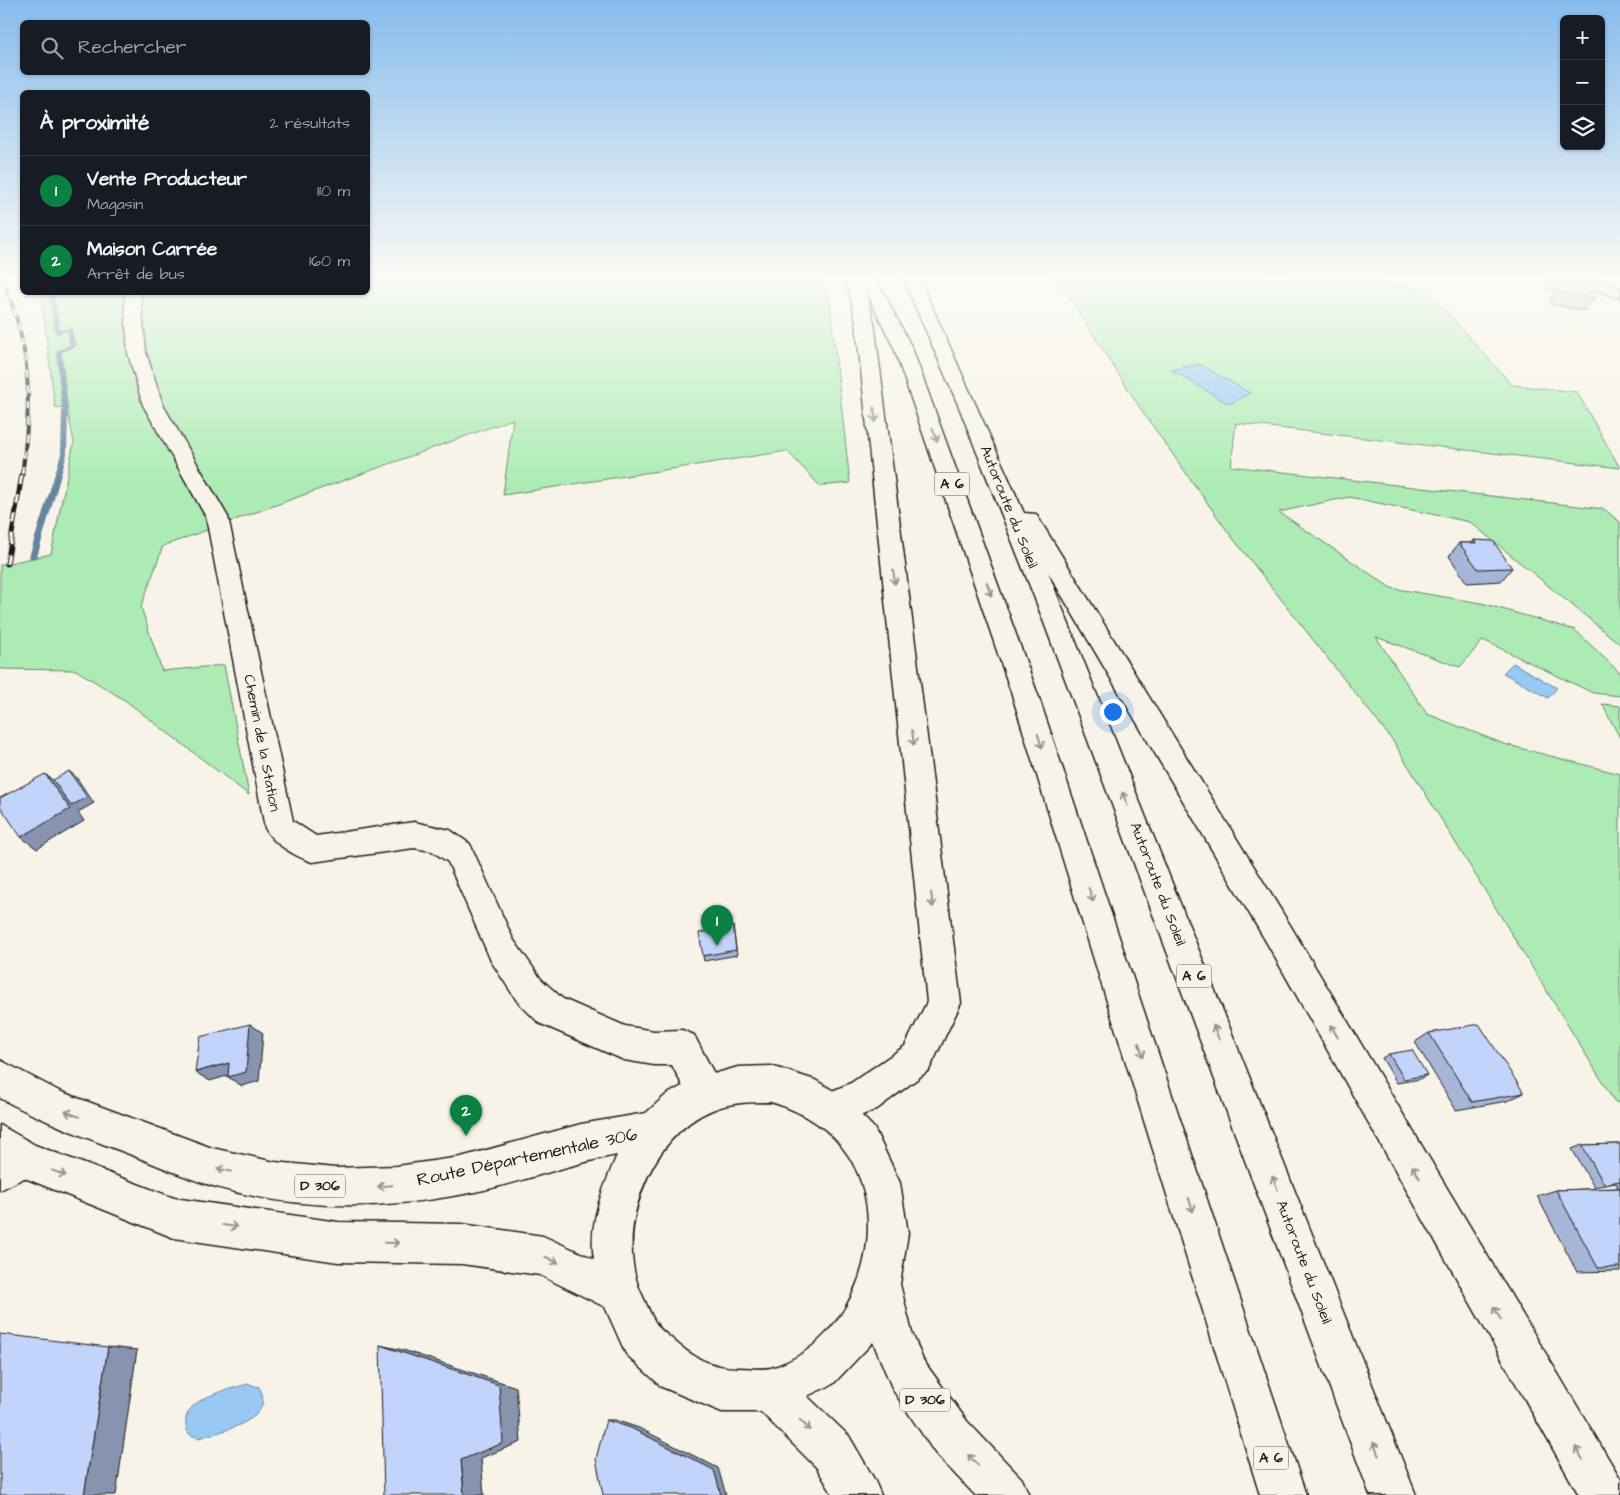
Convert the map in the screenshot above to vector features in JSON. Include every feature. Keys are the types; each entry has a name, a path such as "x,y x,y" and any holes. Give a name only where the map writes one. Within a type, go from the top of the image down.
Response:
{"main road":[{"name":"Chemin de la Station","path":"137,348 153,405 217,517 280,828 312,849 414,835 439,839 459,853 502,950 529,990 552,1011 624,1043 654,1048 682,1047 706,1093"},
{"path":"831,1110 864,1096 917,1058 944,1003 868,348"},
{"name":"A 6","path":"902,348 1026,695 1282,1495"},
{"name":"Autoroute du Soleil","path":"943,348 990,458 1259,1142 1393,1495"},
{"path":"990,458 1068,583 1278,935 1604,1495"},
{"name":"Route Départementale 306","path":"0,1078 49,1105 212,1168 275,1181 335,1188 396,1185 461,1176 581,1143 655,1130"},
{"path":"771,1084 802,1093 831,1110 861,1141 881,1183 888,1233 880,1284 856,1332 818,1369 770,1390 722,1390 677,1372 642,1339 619,1293 612,1249 617,1205 632,1164 655,1130 679,1108 706,1093 738,1085 771,1084"},
{"path":"8,1158 174,1218 338,1242 462,1244 543,1256 619,1293"},
{"name":"D 306","path":"880,1284 891,1334 908,1375 951,1437 1006,1495"},
{"path":"770,1390 832,1452 858,1495"}],"green space":[{"path":"48,348 835,348 850,483 820,486 787,451 503,495 513,419 163,546 141,607 162,671 224,665 249,795 126,701 76,670 0,669 0,565 51,554 74,442 67,408 55,407"},
{"path":"1101,348 1479,348 1512,385 1577,392 1620,468 1236,423 1231,466 1604,509 1620,522 1620,644 1470,522 1349,497 1279,512 1391,588 1481,603 1575,630 1620,673 1620,696 1593,693 1483,640 1460,667 1376,637 1427,714 1504,744 1620,774 1620,1103 1615,1102 1393,741 1228,532 1142,411"},
{"path":"1602,704 1620,706 1620,738"}],"water":[{"path":"1199,364 1250,393 1229,404 1171,370"},
{"path":"1513,663 1557,688 1548,698 1503,673"},
{"path":"248,1384 259,1387 263,1399 260,1408 254,1416 232,1428 198,1438 189,1434 186,1422 188,1413 195,1405 204,1398 216,1393"}],"building":[{"path":"1474,540 1493,541 1512,568 1478,569 1459,543 1476,543"},
{"path":"69,771 87,797 71,806 53,780"},
{"path":"45,774 70,809 21,837 0,806 0,798"},
{"path":"733,926 736,950 703,956 699,933"},
{"path":"250,1024 246,1072 228,1077 229,1063 195,1072 200,1037"},
{"path":"1479,1024 1524,1093 1472,1102 1429,1033"},
{"path":"1412,1050 1427,1075 1404,1079 1389,1054"},
{"path":"1620,1144 1620,1181 1604,1184 1582,1145"},
{"path":"1620,1188 1620,1267 1598,1268 1556,1190"},
{"path":"0,1334 108,1347 84,1495 0,1495"},
{"path":"380,1345 499,1385 503,1443 461,1460 464,1495 384,1495"},
{"path":"606,1420 631,1428 714,1470 721,1495 603,1495 596,1459"}],"waterway":[{"path":"33,557 64,454 65,409 59,351 68,348"}],"railway":[{"path":"22,475 28,399 23,348"},
{"path":"7,564 22,474"}],"place":[{"name":"Vente Producteur","path":"717,946"},
{"name":"Maison Carrée","path":"466,1136"}]}
